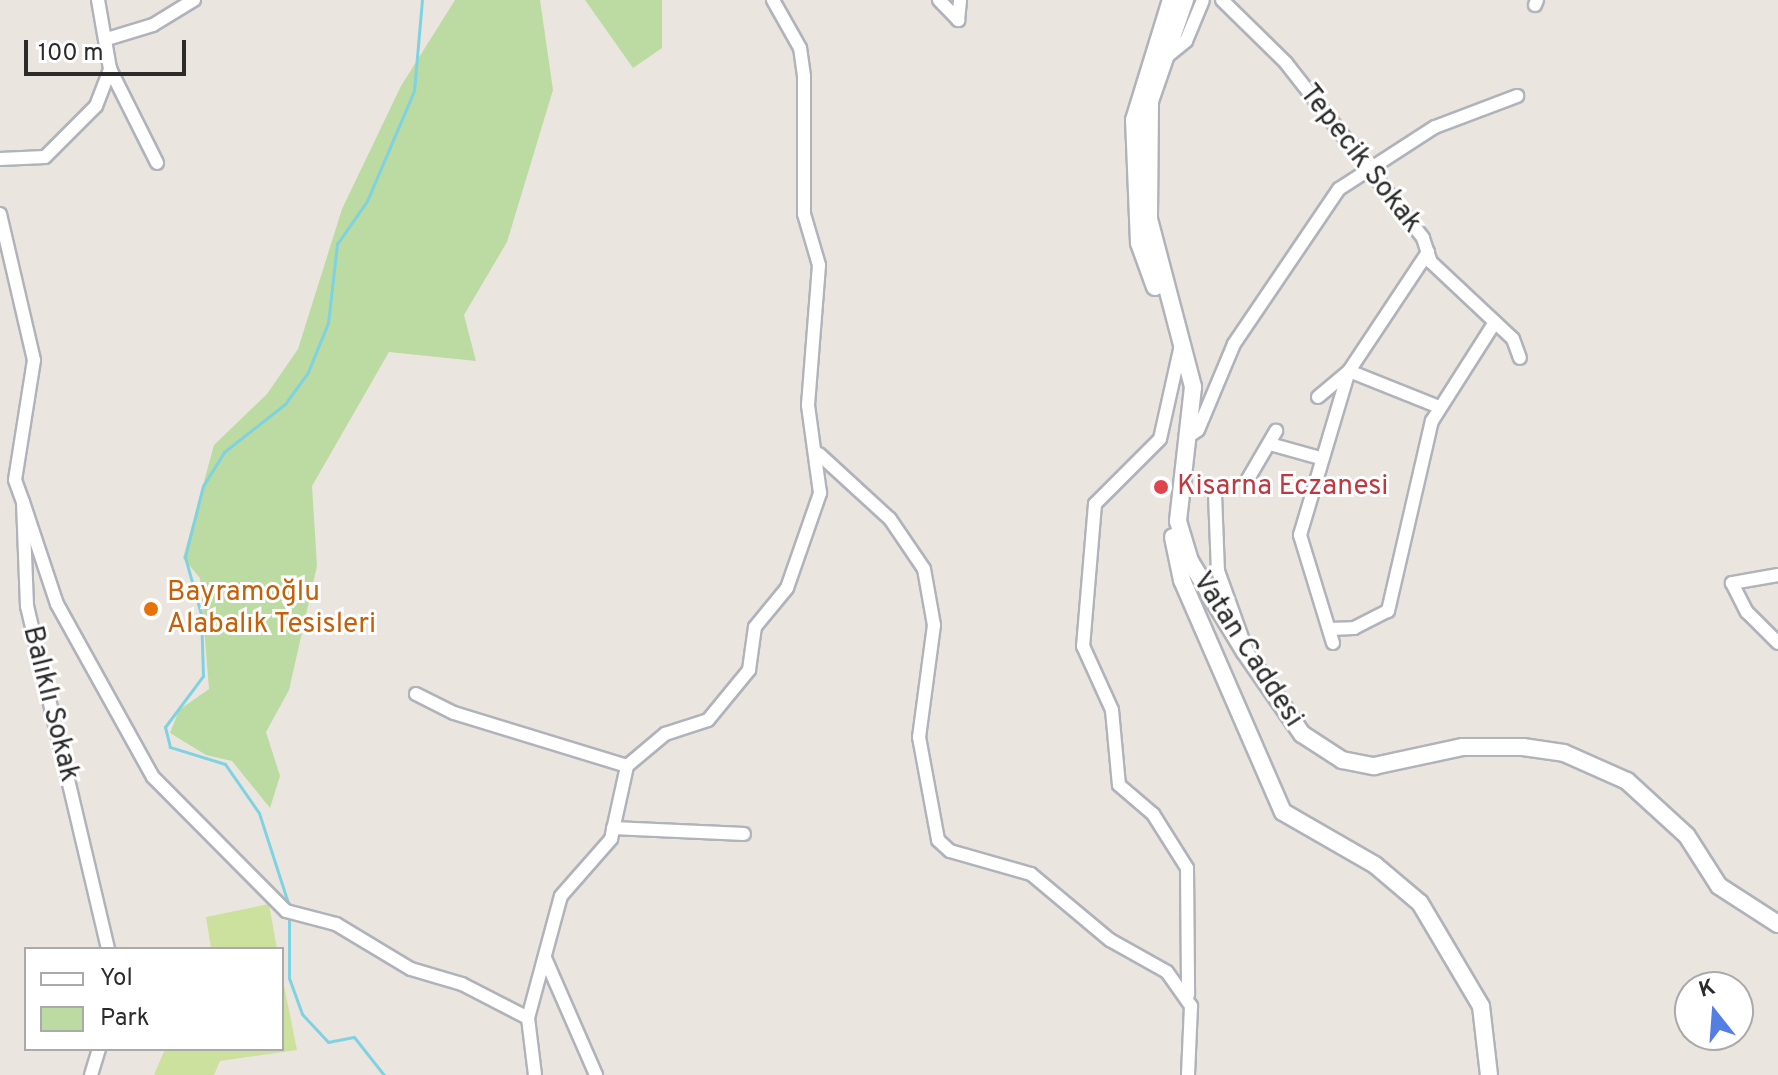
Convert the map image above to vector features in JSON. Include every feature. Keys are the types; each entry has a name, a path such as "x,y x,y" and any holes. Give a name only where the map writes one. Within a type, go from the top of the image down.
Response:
{"street":[{"path":"98,0 110,69 157,163"},
{"path":"107,39 153,25 194,0"},
{"path":"535,1075 528,1018 561,896 600,857 613,828 627,766 665,734 708,720 749,670 761,614 798,566 820,493 819,454 808,405 819,265 804,214 804,76 800,48 773,0"},
{"path":"939,0 958,20 960,0"},
{"name":"Vatan Caddesi","path":"1171,0 1134,120 1139,243 1149,277 1171,307"},
{"name":"Vatan Caddesi","path":"1185,0 1147,117 1149,219 1171,307 1184,342 1193,387 1179,504 1190,561 1250,660 1302,734 1342,760 1374,766 1463,747 1523,747 1564,753 1627,781 1687,836 1719,886 1778,924"},
{"path":"1165,58 1186,41 1203,0"},
{"name":"Tepecik Sokak","path":"1222,0 1286,63 1428,252 1495,322 1520,358"},
{"path":"0,159 45,157 96,106 110,69"},
{"path":"1186,438 1198,430 1226,357 1312,223 1365,168 1435,127 1517,96"},
{"name":"Balıklı Sokak","path":"0,214 34,360 15,480 57,604 153,777 289,913 336,924 362,942 528,1018"},
{"path":"1333,643 1300,545 1320,458 1349,371 1428,252"},
{"path":"1329,629 1354,628 1388,611 1439,407 1495,322"},
{"path":"1184,342 1160,439 1095,504 1083,646 1112,710 1119,785 1153,814 1187,868 1188,1075"},
{"path":"1318,397 1349,371"},
{"path":"1349,371 1439,407"},
{"path":"1248,479 1276,431"},
{"path":"1270,444 1320,458"},
{"path":"819,454 890,519 924,569 934,625 919,737 938,840 950,851 1031,874 1188,995"},
{"path":"1215,494 1218,571 1250,660"},
{"name":"Balıklı Sokak","path":"23,502 21,552 39,676 107,947"},
{"path":"1179,504 1172,529 1182,580 1283,812 1375,865 1420,903 1481,1006 1489,1075"},
{"path":"1778,575 1732,583 1747,612 1778,643"},
{"path":"416,694 454,713 627,766"},
{"path":"613,828 744,834"},
{"path":"545,958 596,1075"},
{"path":"91,1075 98,1051"}],"green space":[{"path":"455,0 540,0 553,90 507,242 464,315 476,361 389,352 312,486 317,566 289,690 266,732 280,776 270,808 232,761 206,755 170,733 179,710 209,689 200,578 183,558 214,445 267,394 298,349 342,209 401,86"},
{"path":"585,0 662,0 662,48 633,68"},
{"path":"269,904 277,947 211,947 206,917"},
{"path":"284,985 297,1050 220,1061 214,1075 154,1075 164,1051 284,1051"}],"waterway":[{"path":"290,909 259,813 225,764 170,747 165,727 203,676 201,614 185,557 203,486 224,452 285,404 308,372 328,323 337,244 367,201 414,91 422,0"},
{"path":"289,916 289,978 302,1014 328,1042 354,1037 384,1075"}],"place":[{"name":"Kisarna Eczanesi","path":"1161,487"},
{"name":"Bayramoğlu Alabalık Tesisleri","path":"151,609"}]}
